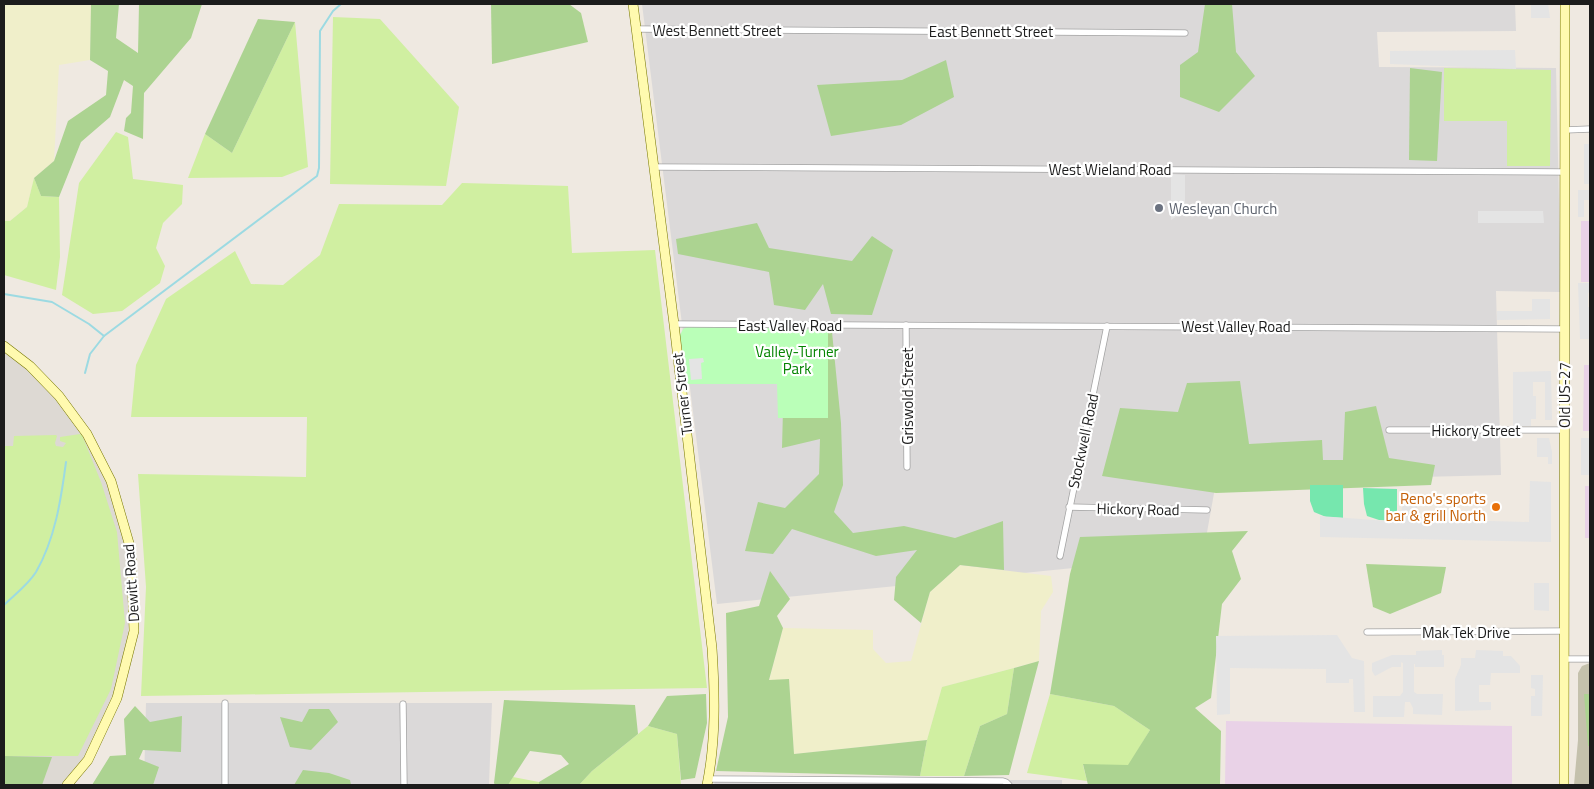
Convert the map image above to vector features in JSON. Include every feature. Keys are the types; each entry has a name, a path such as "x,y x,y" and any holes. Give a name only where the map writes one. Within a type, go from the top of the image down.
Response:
{"street":[{"name":"Turner Street","path":"633,4 674,324 712,648 715,691 714,731 708,782"},
{"name":"Old US-27","path":"1564,785 1565,4"},
{"name":"West Bennett Street","path":"637,29 798,30"},
{"name":"East Bennett Street","path":"798,30 1185,32"},
{"path":"1566,130 1590,129"},
{"name":"West Wieland Road","path":"654,167 1565,172"},
{"name":"East Valley Road","path":"674,324 906,325"},
{"name":"West Valley Road","path":"906,325 1565,329"},
{"name":"Griswold Street","path":"906,325 907,467"},
{"name":"Stockwell Road","path":"1060,556 1107,326"},
{"name":"Dewitt Road","path":"4,346 30,366 59,396 87,434 111,481 132,550 134,631 117,698 88,760 67,785"},
{"name":"Hickory Street","path":"1389,430 1564,430"},
{"name":"Hickory Road","path":"1069,507 1207,510"},
{"name":"Mak Tek Drive","path":"1367,632 1565,631"},
{"path":"1565,659 1590,659"},
{"path":"225,785 226,703"},
{"path":"404,704 404,785"},
{"path":"708,782 1003,781 1009,785"}],"shaded area":[{"path":"642,4 1515,4 1516,31 1377,32 1379,67 1556,68 1561,292 1496,291 1501,475 1216,482 1203,555 717,604"},
{"path":"1531,4 1548,4 1550,18 1531,18"},
{"path":"1515,50 1516,69 1390,64 1390,51"},
{"path":"1584,144 1590,144 1590,184 1584,184"},
{"path":"1171,174 1185,175 1185,211 1171,220"},
{"path":"1578,190 1589,190 1589,200 1584,200 1584,217 1578,217"},
{"path":"1478,211 1543,211 1544,223 1478,223"},
{"path":"1581,221 1590,221 1590,282 1581,282"},
{"path":"1578,283 1590,283 1588,307 1590,307 1590,339 1580,339"},
{"path":"1532,299 1550,299 1550,319 1497,320 1497,311 1532,311"},
{"path":"4,350 50,390 85,438 106,479 125,539 129,615 128,634 116,689 85,757 65,785 4,785"},
{"path":"703,358 704,362 701,363 702,379 691,380 689,359"},
{"path":"1584,365 1590,365 1590,431 1583,431"},
{"path":"1551,371 1552,420 1545,420 1545,382 1533,382 1533,396 1536,396 1536,419 1531,419 1531,426 1513,426 1513,372"},
{"path":"1537,438 1549,438 1552,464 1548,464 1548,457 1537,457"},
{"path":"1581,438 1590,438 1590,475 1581,475"},
{"path":"1530,481 1551,482 1551,542 1320,537 1320,516 1401,522 1402,506 1417,506 1417,519 1529,522"},
{"path":"1585,486 1590,486 1590,538 1585,538"},
{"path":"1534,583 1549,583 1549,611 1534,610"},
{"path":"1337,635 1352,658 1364,661 1365,712 1354,712 1353,679 1349,679 1349,683 1326,683 1326,669 1230,668 1230,714 1217,715 1216,636"},
{"path":"1442,650 1444,667 1415,667 1414,664 1414,692 1417,694 1443,694 1442,715 1413,714 1410,702 1405,702 1404,717 1373,717 1373,696 1400,696 1403,692 1403,663 1401,662 1401,667 1392,667 1375,676 1372,671 1372,663 1392,655 1416,655 1416,651"},
{"path":"1476,650 1503,651 1503,656 1511,656 1520,666 1520,673 1491,673 1490,685 1479,685 1479,702 1491,702 1491,710 1455,711 1455,679 1461,665 1461,658 1475,658"},
{"path":"1590,663 1590,785 1574,785 1578,740 1578,673 1582,666"},
{"path":"1531,675 1543,675 1542,716 1531,716 1531,696 1535,696 1535,689 1531,688"},
{"path":"146,703 492,703 489,785 144,785"},
{"path":"1226,721 1512,726 1512,785 1225,785"},
{"path":"715,780 1062,780 1062,785 714,785"}],"green space":[{"path":"4,4 91,4 90,60 59,65 54,161 34,178 27,207 10,221 4,221"},
{"path":"91,4 119,4 116,38 138,53 139,4 202,4 191,38 144,93 143,139 124,131 126,118 131,113 133,86 124,80 110,117 81,142 59,197 41,196 34,178 54,161 68,121 106,95 108,71 90,60"},
{"path":"491,4 569,4 581,13 588,42 492,64"},
{"path":"1205,4 1232,4 1236,52 1255,76 1219,112 1180,97 1180,65 1198,52"},
{"path":"333,17 380,19 459,107 446,186 330,184"},
{"path":"258,19 295,22 232,153 205,134"},
{"path":"295,22 308,167 282,177 188,178 205,134 232,153"},
{"path":"946,60 954,97 901,125 831,136 817,85 902,80"},
{"path":"1410,68 1442,72 1437,161 1409,160"},
{"path":"1444,68 1551,70 1550,166 1507,166 1507,121 1444,121"},
{"path":"116,132 128,137 133,179 183,185 182,204 163,223 156,248 165,266 160,283 122,311 93,314 62,295 79,183"},
{"path":"34,178 41,196 59,197 60,257 56,290 4,275 4,221 10,221 27,207"},
{"path":"462,183 568,186 572,253 655,250 707,688 141,696 146,587 138,474 306,477 307,417 131,417 136,365 166,299 235,251 251,284 283,285 320,255 339,204 442,205"},
{"path":"757,223 769,248 852,261 872,236 893,250 872,315 831,314 823,284 805,310 774,305 769,272 678,254 676,239"},
{"name":"Valley-Turner Park","path":"689,326 828,330 828,418 778,418 777,384 687,384 680,335 683,329"},
{"path":"785,332 832,332 841,423 843,485 834,512 853,533 904,526 955,538 1003,521 1004,570 960,565 930,592 921,623 894,600 896,577 917,550 876,556 792,529 773,554 745,551 758,502 785,508 819,474 820,439 782,448"},
{"path":"1240,381 1249,444 1322,440 1323,460 1343,460 1345,412 1376,406 1389,458 1435,465 1431,485 1216,493 1102,476 1120,408 1178,412 1187,383"},
{"path":"80,434 101,482 117,532 125,623 111,689 78,756 4,756 4,446 13,446 14,436 56,435 56,446 63,447 66,443 60,441 60,437"},
{"path":"1310,485 1343,485 1343,518 1326,517 1314,512 1310,501"},
{"path":"1363,488 1397,489 1397,521 1379,520 1367,516"},
{"path":"1248,531 1232,551 1241,579 1222,604 1211,698 1195,708 1221,731 1220,785 1088,785 1083,764 1128,765 1150,730 1114,706 1050,694 1070,574 1080,537"},
{"path":"1366,564 1446,567 1441,593 1390,614 1373,607"},
{"path":"960,565 1051,576 1053,592 1041,611 1039,661 942,687 927,740 794,754 789,679 769,681 783,628 873,630 873,649 886,663 911,661 930,592"},
{"path":"770,571 790,599 777,616 783,628 769,680 789,679 794,754 927,740 920,776 716,771 728,717 726,613 759,606"},
{"path":"1039,661 1009,775 964,776 980,726 1007,714 1014,668"},
{"path":"1014,668 1007,714 980,726 964,776 920,776 927,740 942,687"},
{"path":"706,694 707,723 695,778 681,780 677,734 648,726 667,696"},
{"path":"1050,694 1114,706 1150,730 1129,765 1083,765 1087,781 1027,773"},
{"path":"1584,694 1590,694 1590,746 1588,746"},
{"path":"504,700 635,705 638,734 592,771 579,785 539,785 539,782 569,764 561,755 530,751 508,785 495,785"},
{"path":"135,706 150,722 182,716 181,752 143,750 139,759 159,767 153,785 92,785 110,756 126,755 124,719"},
{"path":"309,709 329,709 338,722 311,750 290,747 280,717 302,722"},
{"path":"648,726 677,734 681,785 579,785 592,771"},
{"path":"4,756 52,757 42,785 4,785"},
{"path":"303,770 329,773 350,780 351,785 294,785"},
{"path":"513,777 539,782 539,785 508,785"}],"waterway":[{"path":"85,373 90,354 104,336 317,176 319,168 320,31 333,11 341,4"},
{"path":"4,294 52,302 89,324 104,336"},
{"path":"4,605 29,581 43,559 53,533 66,462"}],"place":[{"name":"Wesleyan Church","path":"1159,208"},
{"name":"Reno's sports bar & grill North","path":"1496,507"}]}
